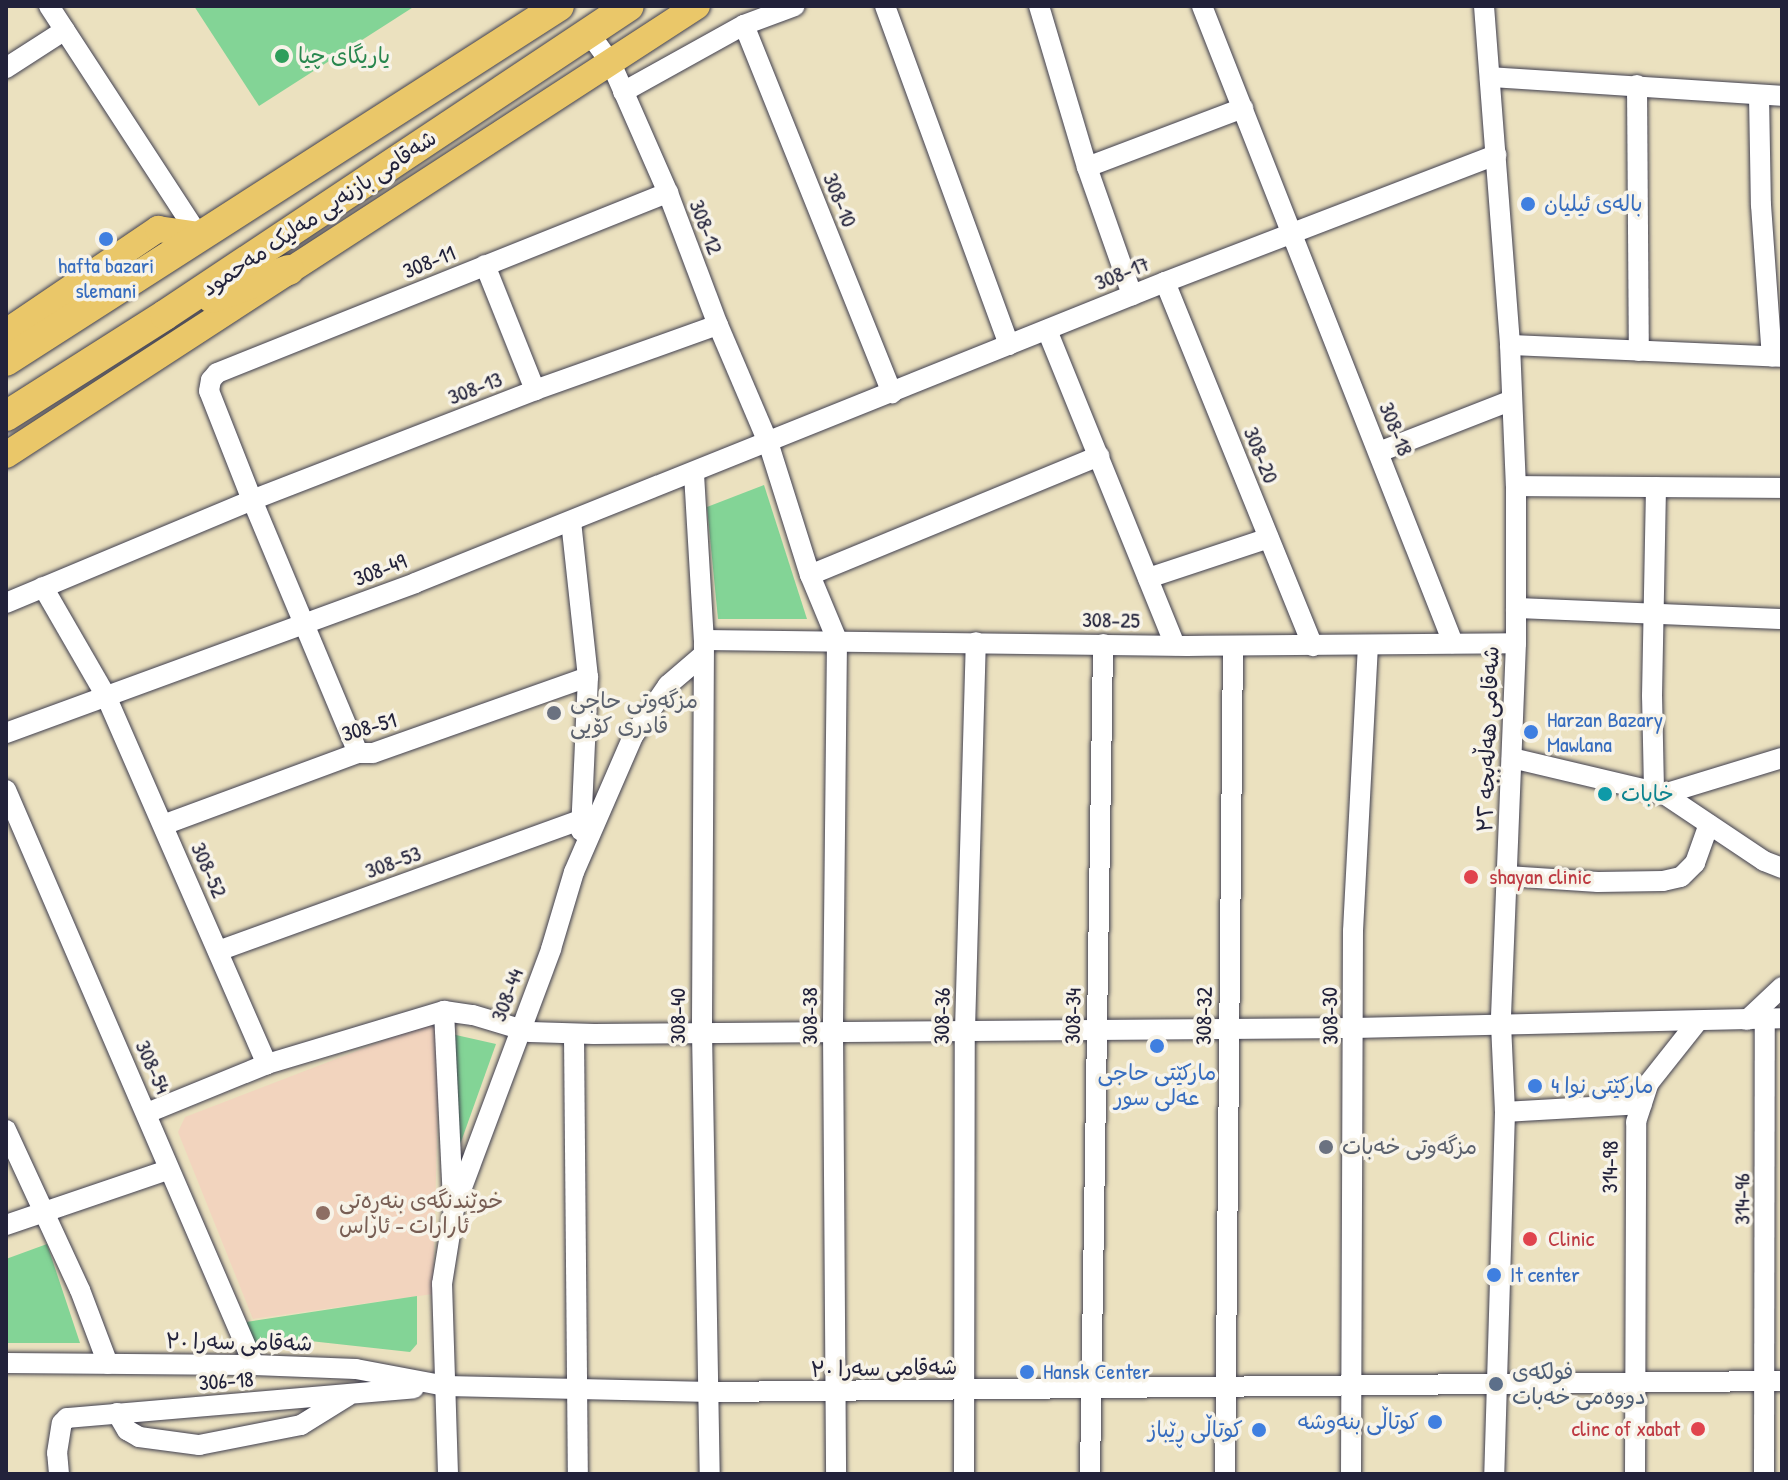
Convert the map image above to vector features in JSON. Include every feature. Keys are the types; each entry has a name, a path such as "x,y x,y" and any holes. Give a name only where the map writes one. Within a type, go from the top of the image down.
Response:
{"highway":[{"name":"شەقامی بازنەیی مەلیک مەحمود","path":"6,361 559,6"},
{"name":"شەقامی بازنەیی مەلیک مەحمود","path":"8,415 165,315 629,6"},
{"path":"165,315 289,270"}],"main road":[{"path":"6,455 697,6"},
{"path":"6,332 158,229 198,235"}],"street":[{"path":"49,6 198,235"},
{"path":"623,92 744,25 795,6"},
{"path":"885,6 1009,345"},
{"name":"308-18","path":"1202,6 1453,643"},
{"name":"شەقامی هەڵەبجە ٣٢","path":"1484,6 1510,345 1516,486 1516,643 1501,1024 1505,1112 1494,1474"},
{"path":"1046,9 1087,167 1132,295"},
{"name":"308-10","path":"744,25 892,393"},
{"path":"6,68 65,30"},
{"name":"308-12","path":"589,33 611,63 668,193 718,325 768,442 810,575 837,640"},
{"path":"1490,77 1782,96"},
{"path":"1637,85 1639,351"},
{"path":"1510,345 1777,357 1761,205 1759,95"},
{"path":"1087,167 1243,108"},
{"name":"308-17","path":"768,442 1132,295 1496,155"},
{"name":"308-11","path":"252,500 209,391 211,380 217,373 668,193"},
{"path":"485,265 535,390"},
{"name":"308-20","path":"1165,282 1313,646"},
{"name":"308-13","path":"6,603 252,500 535,390 718,325"},
{"path":"1047,330 1175,645"},
{"path":"1379,452 1510,401"},
{"name":"308-49","path":"6,733 306,624 694,474 768,442"},
{"path":"810,575 1099,456"},
{"name":"308-40","path":"694,474 704,647 702,1032 711,1392 710,1474"},
{"path":"1516,486 1782,488"},
{"path":"1656,487 1653,614 1659,792"},
{"path":"252,500 358,753"},
{"path":"571,521 588,677 583,819 574,872"},
{"path":"1148,578 1269,538"},
{"name":"308-52","path":"43,587 106,696 267,1064"},
{"path":"1516,608 1782,619"},
{"name":"308-25","path":"704,647 837,640 1233,646 1516,643"},
{"name":"308-38","path":"836,1474 833,1031 837,640"},
{"name":"308-36","path":"964,1474 965,1030 976,642"},
{"name":"308-34","path":"1090,1474 1103,644"},
{"name":"308-32","path":"1225,1474 1233,646"},
{"name":"308-30","path":"1351,1474 1353,931 1368,646"},
{"name":"308-44","path":"448,1474 442,1284 454,1209 551,949 574,872 633,736 668,685 704,647"},
{"name":"308-51","path":"163,825 358,753 373,753 588,677"},
{"path":"1512,758 1659,792 1764,861 1782,868"},
{"path":"1659,792 1782,758"},
{"name":"308-54","path":"6,790 254,1365"},
{"name":"308-53","path":"218,951 583,819"},
{"path":"1507,876 1598,882 1663,881 1681,877 1695,863 1709,824"},
{"path":"147,1113 267,1064 444,1011 473,1015 519,1029 574,1034 1354,1028 1765,1018 1782,987"},
{"path":"444,1011 454,1209"},
{"name":"314-96","path":"1764,1474 1774,1381 1765,1018"},
{"name":"314-98","path":"1635,1474 1633,1180 1636,1122 1648,1084 1698,1021"},
{"path":"574,1034 578,1474"},
{"path":"1505,1112 1642,1104"},
{"path":"6,1130 80,1290 108,1364"},
{"path":"6,1225 168,1170"},
{"name":"شەقامی سەرا ٣٠","path":"6,1363 356,1369 446,1386 711,1392 1774,1381"},
{"name":"306-18","path":"59,1474 62,1423 67,1418 446,1386"},
{"path":"117,1413 127,1430 139,1437 199,1445 301,1425 355,1392"}],"shaded area":[{"name":"خوێندنگەی بنەڕەتی ئارارات - ئاراس","path":"440,1019 433,1294 253,1319 178,1132 185,1117"}],"green space":[{"name":"یاریگای چیا","path":"194,6 415,6 259,106"},
{"path":"764,485 807,619 718,619 707,507"},
{"path":"447,1033 496,1044 457,1153"},
{"path":"47,1244 80,1343 6,1343 6,1259"},
{"path":"417,1296 417,1344 410,1352 310,1341 248,1343 240,1323"}],"place":[{"name":"یاریگای چیا","path":"282,56"},
{"name":"بالەی ئیلیان","path":"1528,204"},
{"name":"hafta bazari slemani","path":"106,239"},
{"name":"مزگەوتی حاجی قادری کۆیی","path":"554,713"},
{"name":"Harzan Bazary Mawlana","path":"1531,732"},
{"name":"خابات","path":"1605,794"},
{"name":"shayan clinic","path":"1471,877"},
{"name":"مارکێتی حاجی عەلی سور","path":"1157,1046"},
{"name":"مارکێتی نوا 4","path":"1535,1086"},
{"name":"مزگەوتی خەبات","path":"1326,1147"},
{"name":"خوێندنگەی بنەڕەتی ئارارات - ئاراس","path":"323,1213"},
{"name":"Clinic","path":"1530,1239"},
{"name":"It center","path":"1494,1275"},
{"name":"Hansk Center","path":"1027,1372"},
{"name":"فولکه‌ی دووه‌می خه‌بات","path":"1496,1384"},
{"name":"کوتاڵی بنەوشە","path":"1435,1422"},
{"name":"clinc of xabat","path":"1698,1429"},
{"name":"کوتاڵی ڕێباز","path":"1259,1430"}]}
